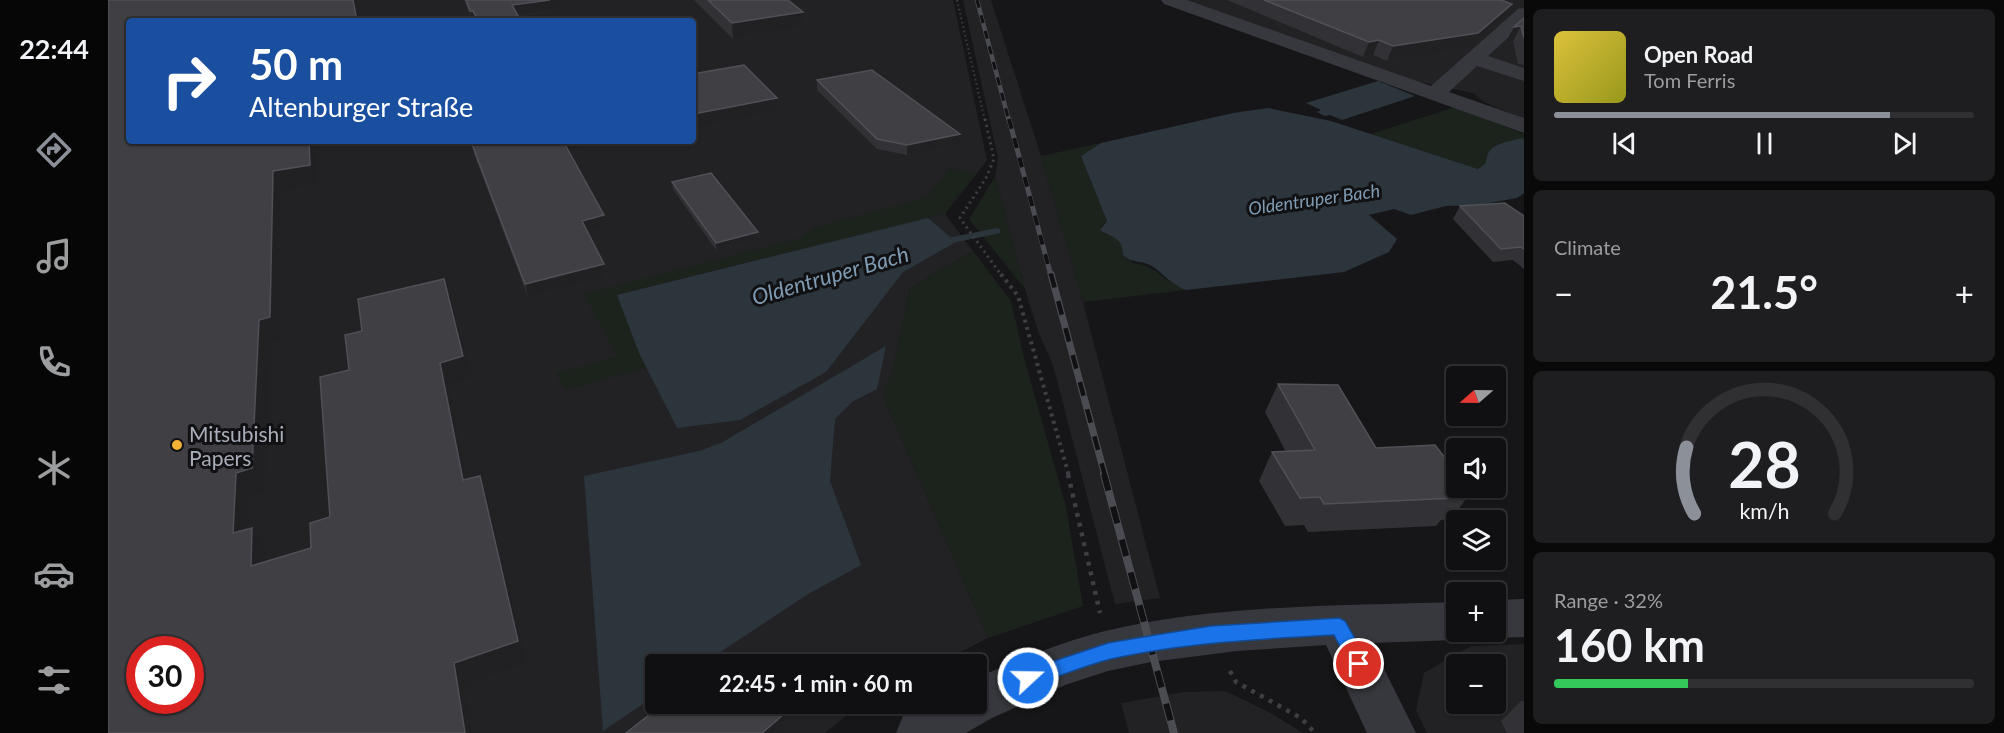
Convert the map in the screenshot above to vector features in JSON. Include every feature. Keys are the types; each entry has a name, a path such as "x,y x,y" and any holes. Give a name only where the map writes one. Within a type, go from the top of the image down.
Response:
{"street":[{"path":"1170,0 1403,81 1524,126"},
{"path":"1436,93 1524,13"},
{"path":"1481,51 1524,75"},
{"path":"1506,619 1524,618"},
{"path":"987,697 1068,663 1108,651 1211,634 1446,621"},
{"path":"1339,626 1392,733"},
{"path":"920,733 954,714"}],"path":[{"path":"957,0 994,159 986,178 960,218 1018,296 1064,456 1108,651"},
{"path":"1211,634 1236,682 1301,718 1315,733"}],"shaded area":[{"path":"108,0 953,0 987,160 945,214 973,251 910,288 893,369 883,396 988,638 957,654 645,654 645,714 849,714 825,733 108,733"},
{"path":"963,0 991,0 1041,156 1083,302 1160,598 1115,604 1053,365 1039,334 1025,289 995,177 998,158"},
{"path":"1182,0 1524,0 1524,119 1486,103 1473,93 1405,79"},
{"path":"1455,107 1524,134 1524,139 1486,154 1486,163 1478,169 1371,134"},
{"path":"1101,143 1081,156 1107,221 1101,227 1103,233 1120,240 1133,263 1154,270 1186,290 1083,302 1041,156"},
{"path":"949,168 977,173 944,214 617,295 646,368 564,390 556,373 617,357 584,294 800,238 816,227 928,197"},
{"path":"995,177 1025,289 969,219"},
{"path":"973,251 1011,301 1024,358 1066,507 1083,606 988,638 883,396 893,369 910,288"},
{"path":"1524,644 1524,733 1427,733 1416,710 1424,673 1446,660 1446,714 1506,714 1506,654 1457,654 1471,646"},
{"path":"1225,691 1267,711 1303,733 1129,733 1121,703 1184,692"}],"water":[{"path":"1378,81 1415,96 1342,120 1330,115 1325,116 1317,112 1321,110 1306,103"},
{"path":"1268,108 1331,121 1478,169 1486,163 1489,151 1493,148 1521,138 1524,139 1524,193 1517,198 1478,205 1446,206 1411,215 1394,209 1369,215 1397,239 1389,252 1344,272 1186,290 1150,265 1127,258 1123,255 1119,241 1100,230 1107,221 1081,156 1101,143 1233,113"},
{"path":"928,218 956,242 903,272 826,372 740,420 677,428 639,353 617,295"},
{"path":"886,346 877,389 852,402 835,419 830,481 861,565 810,593 717,654 645,654 645,703 603,731 584,476 699,451 721,443"}],"building":[{"name":"Mitsubishi Papers","path":"108,0 353,0 356,18 126,18 126,144 309,144 310,165 273,171 270,317 259,320 252,468 236,473 233,533 252,528 251,566 311,548 310,523 330,517 320,377 349,370 345,335 362,331 358,299 444,279 463,356 440,363 463,480 480,476 518,641 454,663 465,733 108,733"},
{"path":"466,0 550,0 512,5 519,18 476,18 473,11 470,11"},
{"path":"708,0 788,0 803,12 732,23"},
{"path":"1264,0 1501,0 1512,4 1478,33 1393,46 1379,40 1369,42"},
{"path":"1524,18 1524,38 1521,26 1514,27"},
{"path":"744,65 777,98 696,113 696,73"},
{"path":"872,70 960,134 907,145 877,139 817,80"},
{"path":"472,144 565,144 604,215 582,221 604,264 525,284"},
{"path":"711,173 758,232 716,243 672,182"},
{"path":"1505,203 1524,216 1524,249 1521,247 1501,249 1460,206"},
{"path":"1278,384 1338,385 1376,448 1435,445 1446,459 1446,498 1456,498 1324,504 1320,497 1300,498 1272,452 1315,450"},
{"path":"650,714 784,714 762,733 626,733"}],"waterway":[{"name":"Oldentruper Bach","path":"938,243 997,231"}],"railway":[{"path":"977,0 1009,121"},
{"path":"1009,119 1051,276"},
{"path":"1051,274 1105,476"},
{"path":"1104,474 1174,733"}],"place":[{"name":"Mitsubishi Papers","path":"177,445"}],"route":[{"path":"1028,678 1108,651 1149,644 1211,634 1339,626 1359,664"}]}
